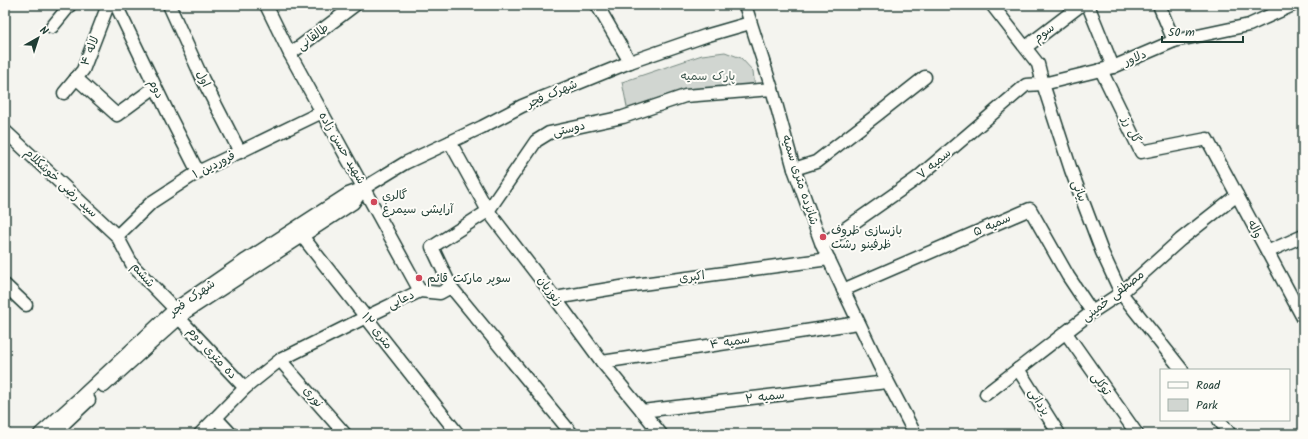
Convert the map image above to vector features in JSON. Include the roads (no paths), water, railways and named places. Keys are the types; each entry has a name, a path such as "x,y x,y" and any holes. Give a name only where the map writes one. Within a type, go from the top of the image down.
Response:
{"street":[{"path":"52,27 70,5"},
{"name":"لاله ۴","path":"64,93 83,70 108,5"},
{"name":"دوم","path":"116,5 198,172"},
{"name":"اول","path":"169,5 203,80 240,152"},
{"name":"شهید حسن زاده","path":"267,5 290,54 420,291"},
{"name":"طالقانی","path":"290,54 355,5"},
{"path":"597,5 630,62"},
{"name":"شانزده متری سمیه","path":"745,5 772,89 794,168 822,245 887,382 915,434"},
{"name":"بیانی","path":"992,5 1038,64 1071,170 1102,252 1122,293 1181,369"},
{"name":"سوم","path":"1026,47 1082,5"},
{"path":"1088,5 1113,67"},
{"path":"1159,5 1174,41"},
{"name":"دلاور","path":"1043,84 1113,67 1174,41 1249,25 1293,5"},
{"name":"شهرک فجر","path":"48,432 81,397 177,314 246,260 299,232 348,194 364,188 405,163 522,106 630,62 705,36 750,23"},
{"name":"گل رز","path":"1101,70 1141,152 1207,139"},
{"path":"794,168 816,162 925,77"},
{"path":"76,78 117,115 155,87"},
{"name":"سمیه ۷","path":"822,245 916,179 1026,85 1043,84"},
{"name":"دوستی","path":"451,287 432,248 488,211 536,141 549,133 624,117 685,96 772,89"},
{"name":"فروردین ۱","path":"117,236 152,202 198,172 322,112"},
{"name":"سید رضی خوشکلام","path":"5,131 117,236"},
{"name":"واله","path":"1207,139 1303,318"},
{"name":"زنوزیان","path":"450,142 488,211 602,362 661,434"},
{"name":"مصطفی خمینی","path":"986,394 1092,312 1122,293 1180,240 1237,195"},
{"name":"سمیه ۵","path":"843,290 1030,209 1068,276 1092,312"},
{"name":"۱۲ متری","path":"299,232 458,434"},
{"name":"ششم","path":"117,236 133,266 177,314"},
{"path":"1267,252 1303,236"},
{"name":"اکبری","path":"555,298 627,286 829,259"},
{"path":"5,285 26,306"},
{"path":"451,287 572,434"},
{"name":"دعایی","path":"200,434 245,388 280,360 420,291 440,293 451,287"},
{"name":"ده متری دوم","path":"177,314 245,388"},
{"name":"سمیه ۴","path":"602,362 858,323"},
{"name":"توکلی","path":"1066,333 1137,434"},
{"name":"نوری","path":"280,360 345,434"},
{"name":"یزدانی","path":"1018,369 1059,434"},
{"name":"سمیه ۲","path":"642,411 887,382"},
{"path":"216,418 231,434"},
{"path":"1220,421 1230,434"}],"place":[{"name":"گالری آرایشی سیمرغ","path":"374,202"},
{"name":"بازسازی ظروف ظرفینو رشت","path":"823,237"},
{"name":"سوپر مارکت قائم","path":"419,278"}],"park label":[{"name":"پارک سمیه","path":"708,76"}]}
